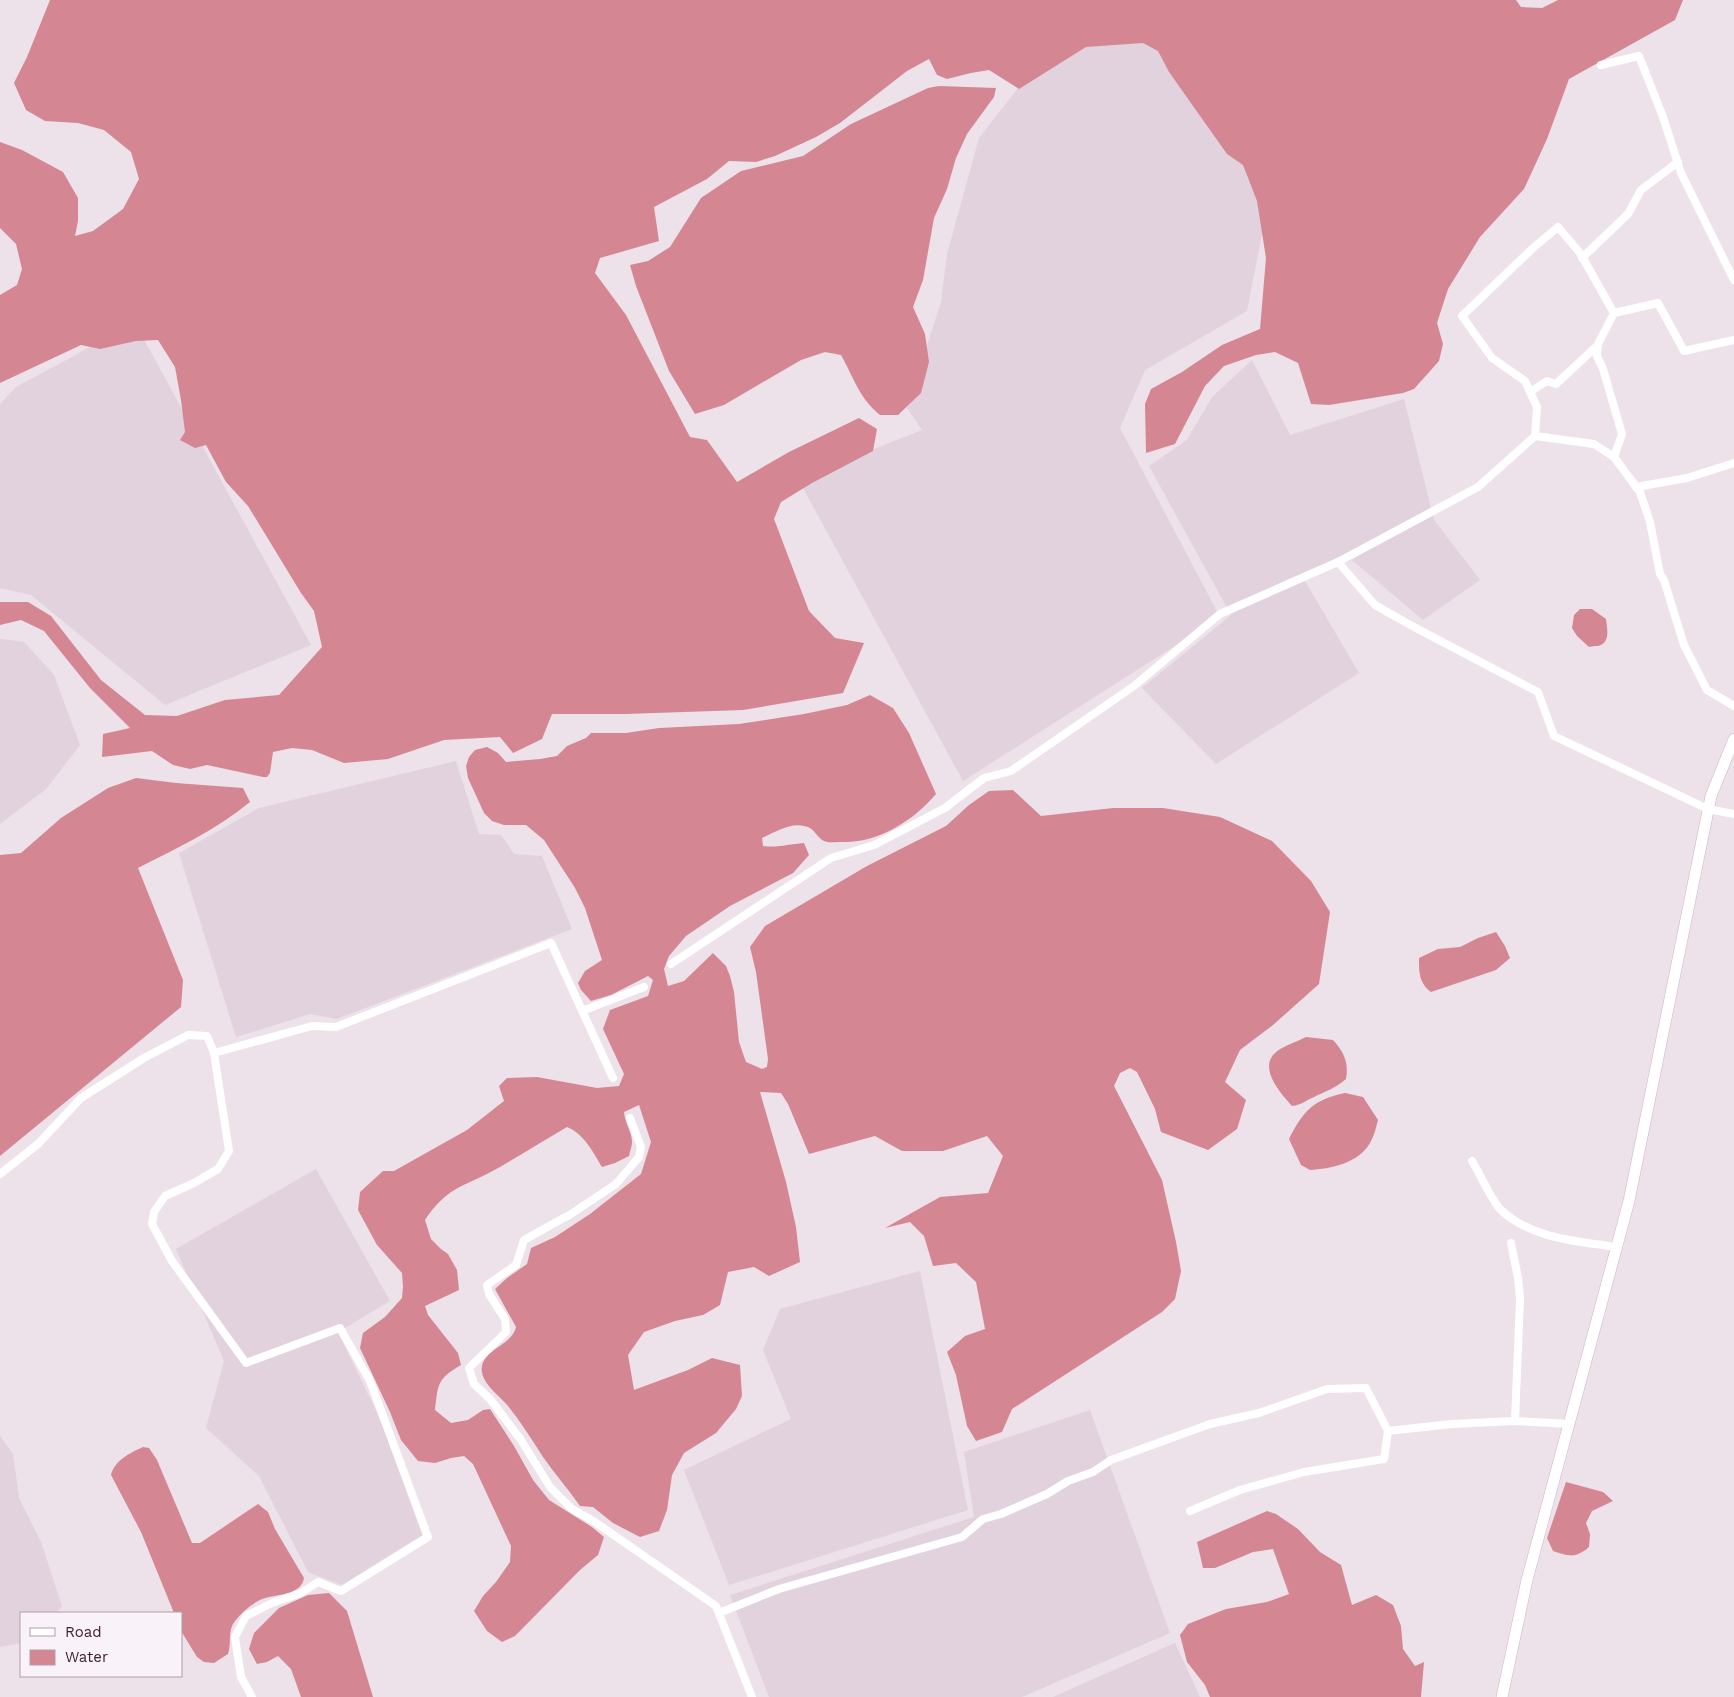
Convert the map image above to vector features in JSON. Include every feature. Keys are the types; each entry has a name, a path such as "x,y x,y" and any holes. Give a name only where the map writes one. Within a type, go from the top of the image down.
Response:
{"street":[{"path":"1601,65 1639,56 1663,116 1681,173 1731,266 1734,280"},
{"path":"1582,258 1628,214 1641,190 1678,162"},
{"path":"671,964 831,858 874,844 946,808 984,778 1011,772 1134,686 1220,614 1338,562 1478,487 1534,436 1537,407 1525,381 1492,358 1462,316 1533,248 1558,227 1582,258 1614,313"},
{"path":"1614,313 1658,303 1684,351 1734,340"},
{"path":"1614,313 1598,345 1596,356 1603,369 1622,434 1614,457"},
{"path":"1530,392 1547,381 1556,384 1598,345"},
{"path":"1534,436 1594,444 1614,457 1640,492 1650,522 1660,574 1664,580 1684,645 1707,690 1734,706"},
{"path":"1636,487 1687,478 1734,463"},
{"path":"1338,562 1375,605 1538,692 1554,736 1708,810 1734,814"},
{"path":"1502,1697 1527,1580 1629,1201 1711,796 1734,739"},
{"path":"214,1053 312,1026 336,1027 551,943 613,1078"},
{"path":"582,1011 644,987"},
{"path":"0,1174 38,1144 81,1098 144,1058 188,1035 207,1036 214,1053 229,1151 218,1169 194,1183 165,1196 154,1212 152,1224 172,1261 246,1363 340,1328 370,1381 428,1537 341,1590 318,1582 301,1593 272,1603 246,1616 235,1637 241,1677 252,1697"},
{"path":"630,1118 641,1147 639,1157 616,1184 571,1214 524,1240 516,1265 487,1285 489,1294 505,1319 506,1332 469,1368 474,1384 490,1399 521,1440 550,1487 572,1509 595,1522 716,1606 752,1697"},
{"path":"1472,1161 1500,1210 1525,1227 1563,1240 1616,1247"},
{"path":"1511,1243 1520,1299 1515,1421"},
{"path":"719,1613 779,1589 962,1537 983,1519 1000,1514 1046,1494 1068,1480 1093,1472 1111,1460 1210,1424 1259,1413 1327,1389 1366,1388 1388,1431 1384,1459 1304,1472 1240,1490 1190,1511"},
{"path":"1388,1431 1452,1424 1515,1421 1569,1424"}],"shaded area":[{"path":"1150,26 1271,188 1247,311 1145,370 1120,428 1220,617 963,781 798,479 922,430 907,408 941,302 947,254 979,138 1040,60"},
{"path":"135,323 311,645 165,705 31,595 0,588 0,404 16,387"},
{"path":"1252,360 1290,435 1404,399 1434,520 1480,580 1423,620 1352,560 1305,581 1359,673 1216,764 1142,688 1231,615 1149,466 1187,440 1212,397"},
{"path":"0,639 24,642 54,675 80,745 46,789 0,824"},
{"path":"456,761 479,834 501,835 514,854 542,856 572,929 337,1019 310,1014 236,1037 179,853 259,808"},
{"path":"316,1169 390,1301 338,1332 381,1421 422,1535 342,1585 308,1572 259,1476 206,1428 224,1361 176,1249"},
{"path":"920,1271 968,1510 729,1585 684,1470 791,1419 763,1350 780,1309"},
{"path":"1090,1410 1170,1633 1022,1697 769,1697 730,1595 974,1517 964,1452"},
{"path":"0,1436 13,1454 19,1498 41,1542 62,1606 57,1612 20,1612 20,1643 0,1647"},
{"path":"1175,1643 1200,1697 1053,1697"}],"water":[{"path":"50,0 1516,0 1521,7 1542,8 1558,0 1683,0 1675,20 1569,79 1547,139 1524,189 1480,237 1448,289 1437,323 1443,344 1439,361 1414,389 1403,393 1329,405 1311,404 1298,363 1275,352 1256,355 1224,366 1205,386 1175,444 1146,453 1145,404 1151,389 1182,372 1222,345 1260,329 1266,258 1257,201 1243,165 1227,154 1169,72 1158,51 1143,43 1086,47 1019,89 989,70 947,79 937,75 929,59 907,71 840,123 816,137 775,156 756,162 729,161 707,179 654,207 659,241 600,258 595,273 626,315 690,437 707,440 737,482 789,452 859,418 877,429 873,451 812,483 781,502 774,519 809,611 835,638 864,643 843,693 743,710 625,714 552,714 542,739 513,753 500,737 444,740 388,759 344,763 312,750 292,748 273,752 270,773 267,777 263,777 207,765 190,769 173,765 152,751 102,757 103,734 130,728 90,688 44,631 21,620 0,625 0,602 28,602 51,616 101,680 145,715 177,716 225,700 279,695 322,647 314,611 248,506 226,482 206,445 195,448 180,440 185,432 175,367 158,340 136,341 100,349 81,345 0,383 0,295 17,285 22,269 16,244 0,228 0,142 22,150 63,172 78,198 78,221 75,236 93,231 123,209 139,179 131,152 104,130 78,123 45,121 26,110 14,83 27,57"},
{"path":"939,86 996,88 994,97 967,134 934,218 923,280 913,307 925,334 929,362 921,393 898,415 880,415 862,395 841,355 825,352 801,360 724,405 695,414 669,371 636,286 630,265 648,261 670,247 701,198 741,171 803,156 851,124 928,88"},
{"path":"1580,609 1592,609 1606,619 1607,639 1605,642 1598,646 1589,647 1577,636 1572,628 1574,615"},
{"path":"870,695 893,708 909,733 936,794 905,822 881,835 867,839 854,842 827,842 822,840 810,828 798,825 786,827 762,838 763,846 804,843 809,855 793,873 730,906 686,936 669,956 664,969 668,986 684,981 713,953 726,966 734,992 739,1042 746,1062 762,1069 767,1067 768,1059 756,972 750,947 765,926 867,866 946,826 969,805 989,791 1013,790 1041,816 1113,808 1163,808 1220,817 1272,841 1311,881 1330,912 1319,984 1273,1025 1240,1050 1225,1082 1246,1100 1237,1129 1208,1150 1161,1132 1155,1109 1137,1072 1130,1068 1120,1073 1114,1086 1162,1180 1181,1271 1175,1299 1162,1312 1012,1409 1002,1432 976,1441 967,1426 956,1375 947,1352 965,1336 985,1329 976,1282 956,1263 933,1266 924,1236 910,1222 885,1228 940,1197 988,1193 1003,1156 987,1136 943,1151 902,1151 875,1136 809,1154 788,1104 781,1093 760,1092 786,1182 796,1227 800,1262 769,1276 754,1267 728,1272 720,1305 703,1315 675,1321 644,1332 628,1355 634,1390 688,1370 712,1358 740,1365 742,1396 736,1409 716,1433 684,1453 672,1475 667,1510 659,1531 640,1537 613,1523 593,1507 580,1506 543,1457 513,1412 490,1388 482,1372 484,1360 493,1350 510,1338 516,1327 495,1289 527,1264 531,1248 555,1237 590,1214 641,1174 651,1142 639,1105 624,1112 632,1145 629,1156 615,1163 602,1167 583,1139 567,1127 500,1167 450,1193 433,1208 425,1220 431,1239 448,1254 457,1270 459,1290 425,1306 428,1315 458,1353 461,1365 447,1374 440,1383 435,1410 451,1423 468,1420 483,1410 490,1409 533,1480 549,1500 592,1527 604,1537 598,1555 580,1570 515,1636 502,1642 487,1631 474,1611 483,1596 510,1562 511,1546 473,1464 464,1456 435,1463 418,1461 401,1440 360,1348 363,1333 385,1317 402,1298 403,1287 402,1273 377,1245 358,1210 360,1192 383,1171 394,1171 467,1130 504,1101 499,1086 507,1078 537,1077 597,1088 619,1086 624,1074 603,1029 610,1010 648,996 653,980 648,976 611,995 591,1001 581,990 578,983 585,971 602,960 585,908 575,888 544,840 526,825 504,825 492,821 484,813 468,778 466,766 469,757 475,750 487,747 498,753 506,762 540,759 557,756 567,746 586,738 591,733 626,733 659,728 739,724 847,705"},
{"path":"136,778 243,788 250,802 210,830 138,868 183,980 181,1007 0,1156 0,855 21,853 61,818 108,788"},
{"path":"1496,932 1510,958 1496,970 1431,992 1427,989 1422,981 1419,958 1438,949 1460,947"},
{"path":"1306,1037 1333,1040 1345,1058 1347,1068 1346,1079 1301,1104 1292,1106 1278,1089 1270,1075 1270,1060 1281,1049"},
{"path":"1345,1093 1363,1097 1378,1120 1375,1132 1365,1150 1359,1156 1343,1164 1310,1170 1301,1165 1289,1139 1305,1114 1317,1103"},
{"path":"143,1447 149,1448 157,1460 192,1543 200,1543 258,1504 268,1512 275,1529 304,1578 302,1584 293,1591 262,1599 244,1611 231,1629 228,1654 214,1663 204,1662 197,1657 182,1633 182,1612 174,1612 141,1532 111,1475 119,1461"},
{"path":"1566,1482 1603,1492 1613,1501 1592,1511 1586,1523 1590,1534 1589,1547 1576,1555 1553,1551 1547,1538"},
{"path":"1267,1511 1276,1514 1298,1529 1320,1552 1341,1565 1352,1605 1376,1595 1393,1605 1401,1626 1403,1649 1415,1666 1424,1662 1421,1697 1210,1697 1205,1685 1187,1662 1180,1635 1188,1624 1226,1609 1267,1602 1289,1594 1273,1549 1253,1552 1215,1568 1203,1568 1197,1542"},
{"path":"329,1593 347,1611 373,1697 301,1697 291,1669 278,1656 267,1662 257,1664 249,1649 254,1633 279,1608 308,1595"}]}
